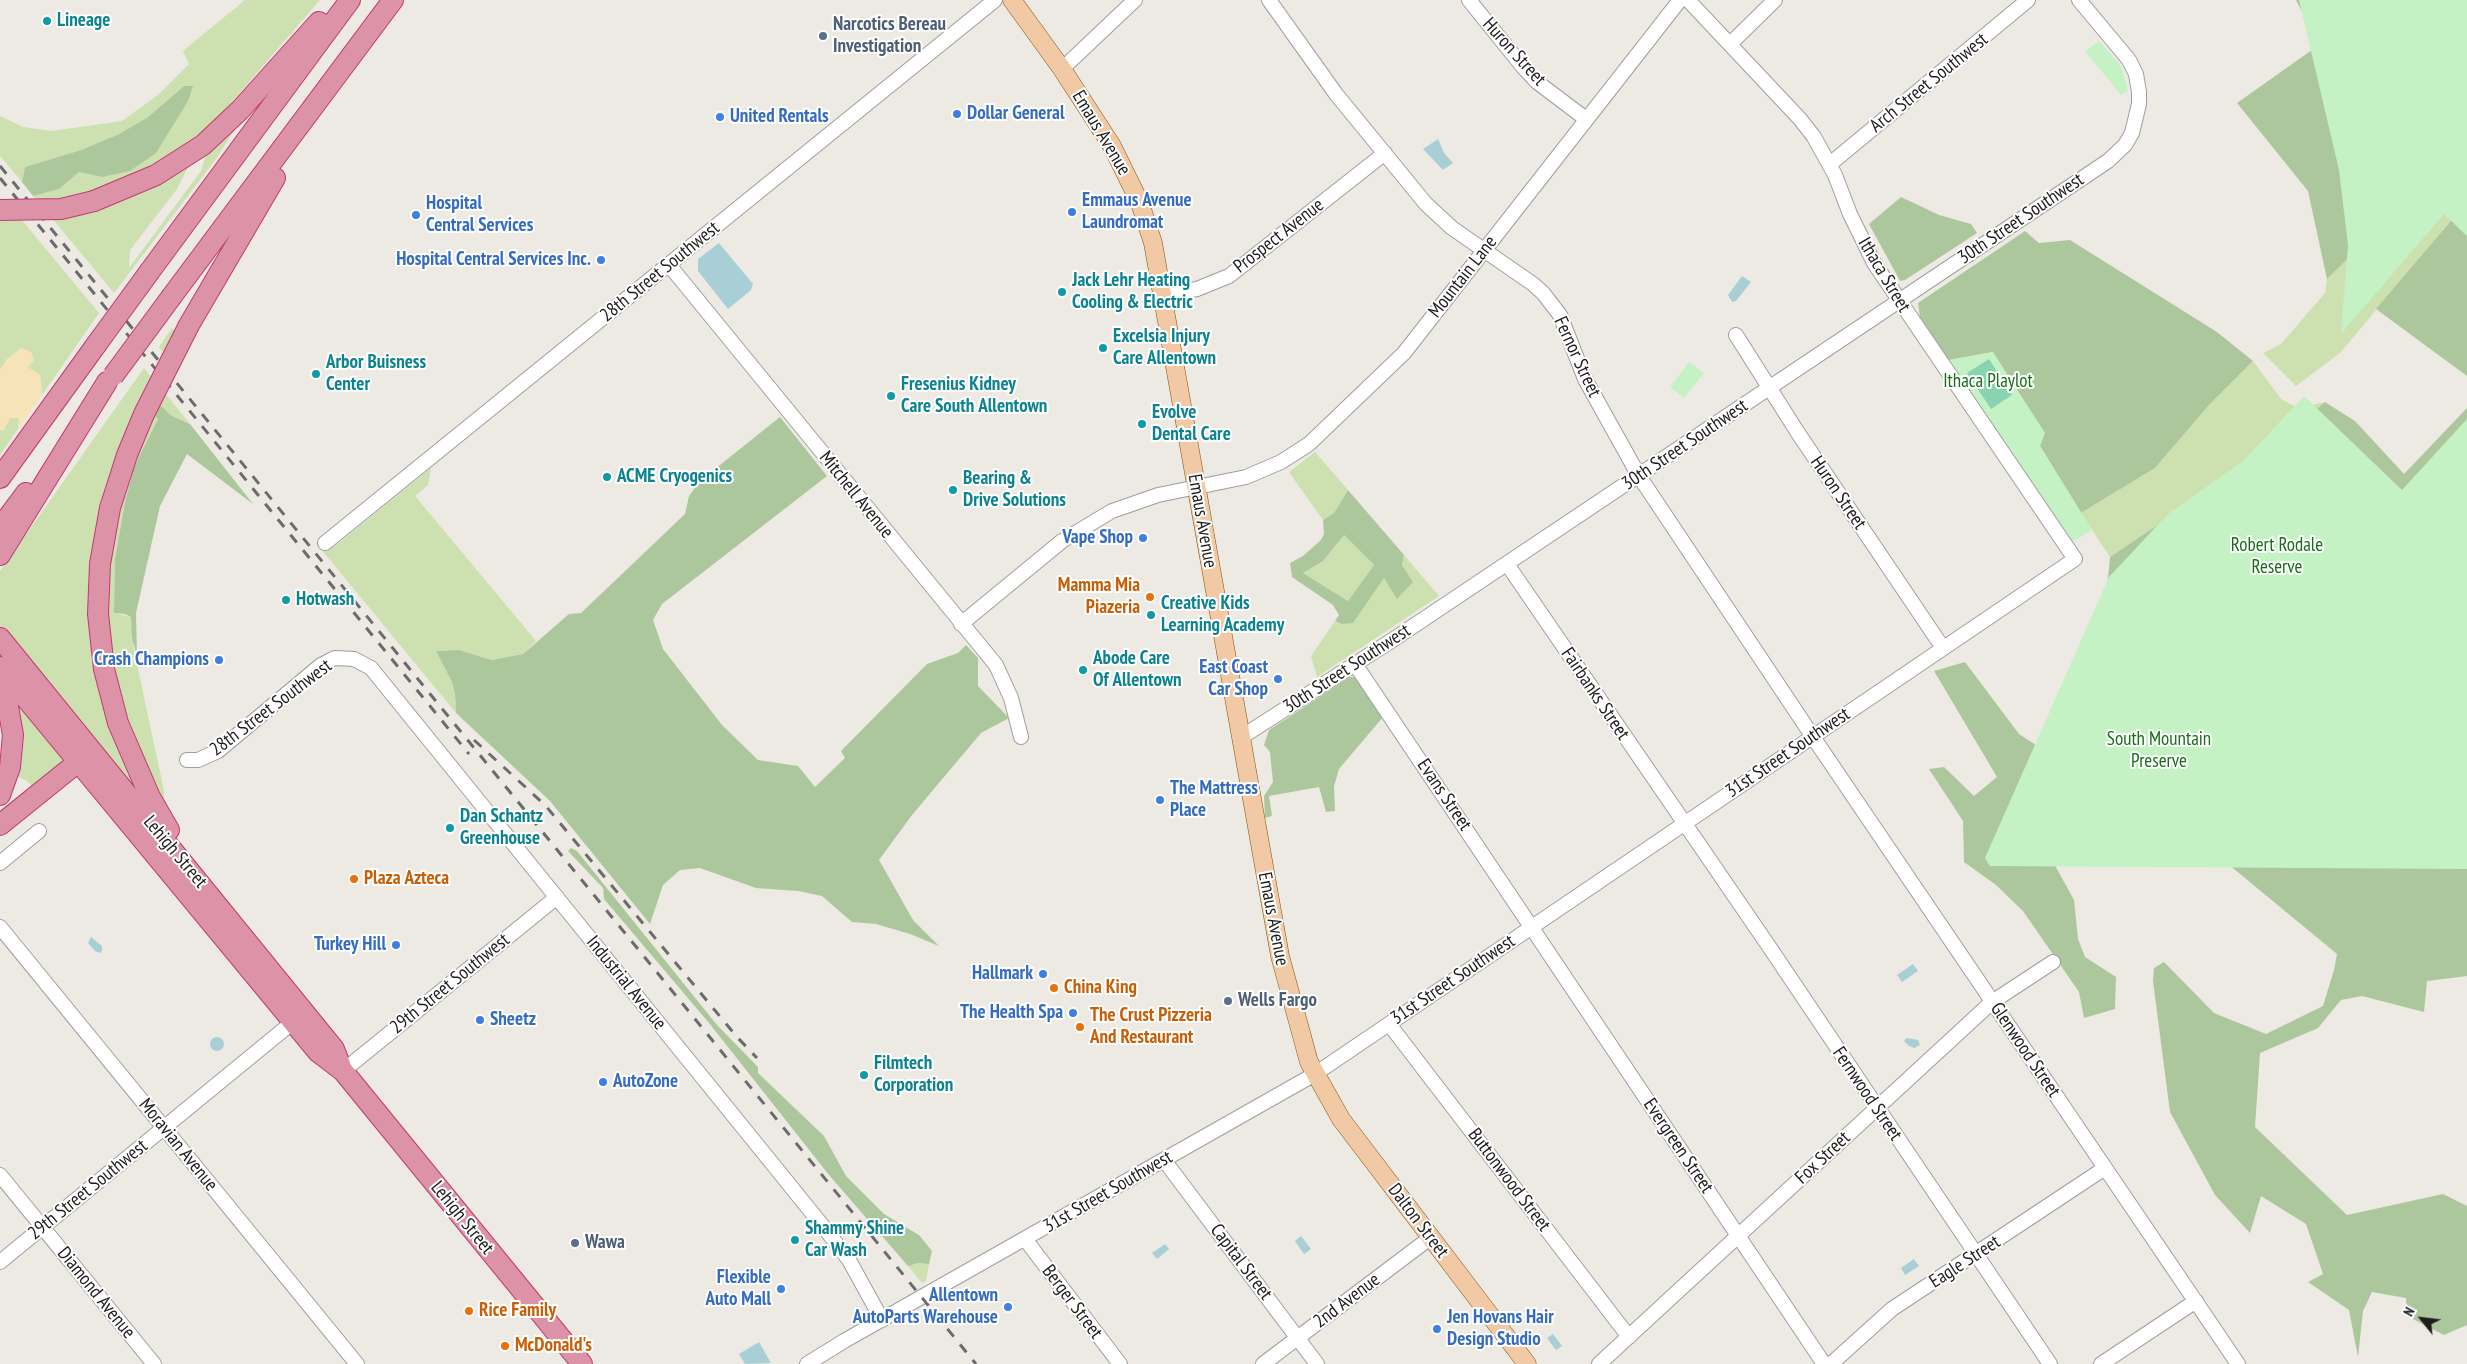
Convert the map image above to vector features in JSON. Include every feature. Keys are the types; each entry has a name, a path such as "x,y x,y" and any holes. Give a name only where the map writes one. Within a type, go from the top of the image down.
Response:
{"highway":[{"path":"0,210 62,209 94,201 156,176 203,145 240,110 339,0"},
{"path":"0,478 350,0"},
{"path":"0,555 7,532 110,379 393,0"},
{"path":"214,899 150,797 118,723 104,669 98,614 100,564 105,532 116,487 144,414 189,325 323,96"},
{"name":"Lehigh Street","path":"0,638 85,756 293,1022 318,1052 343,1071 582,1364"},
{"name":"Lehigh Street","path":"0,667 85,756 214,899 334,1049 343,1071"},
{"path":"0,684 7,701 13,734 10,767 0,795"},
{"path":"0,825 85,756"}],"main road":[{"name":"Emaus Avenue","path":"1012,0 1062,69 1108,140 1131,182 1152,243 1280,956 1298,1027 1315,1074"},
{"name":"Dalton Street","path":"1315,1074 1341,1119 1526,1364"}],"street":[{"name":"28th Street Southwest","path":"325,543 995,0"},
{"path":"1062,69 1136,0"},
{"name":"Fernor Street","path":"1269,0 1324,78 1384,153 1441,219 1482,251 1533,284 1543,293 1560,315 1585,379 1639,476 1813,737"},
{"name":"Huron Street","path":"1469,0 1537,82 1586,119"},
{"name":"Mountain Lane","path":"1196,488 1262,472 1296,454 1310,444 1404,354 1482,251 1680,0"},
{"name":"Ithaca Street","path":"1688,0 1800,119 1830,164 1861,237 1899,301 2075,559"},
{"path":"1730,44 1775,0"},
{"name":"Arch Street Southwest","path":"1830,164 2028,0"},
{"name":"30th Street Southwest","path":"1240,738 1507,564 2108,160 2125,145 2135,123 2139,104 2136,74 2117,44 2079,0"},
{"name":"Prospect Avenue","path":"1162,295 1197,289 1229,276 1384,153"},
{"name":"Mitchell Avenue","path":"668,265 996,665 1011,698 1022,737"},
{"name":"Huron Street","path":"1736,335 1769,389 1943,648"},
{"path":"961,624 1041,557 1086,525 1139,501 1196,488"},
{"name":"31st Street Southwest","path":"807,1364 1315,1074 2075,559"},
{"name":"Fairbanks Street","path":"1507,564 1683,824"},
{"name":"28th Street Southwest","path":"187,760 209,757 218,751 321,665 335,658 354,659"},
{"name":"Industrial Avenue","path":"354,659 371,668 391,691 826,1230 849,1260 882,1320"},
{"name":"Evans Street","path":"1355,664 1532,927"},
{"name":"Glenwood Street","path":"1813,737 2238,1364"},
{"name":"Fernwood Street","path":"1683,824 1768,944 2050,1364"},
{"path":"0,863 39,831"},
{"name":"29th Street Southwest","path":"343,1071 557,897"},
{"name":"Moravian Avenue","path":"0,927 357,1364"},
{"name":"Evergreen Street","path":"1532,927 1824,1364"},
{"name":"Fox Street","path":"1599,1364 1992,1002 2053,962"},
{"name":"29th Street Southwest","path":"0,1262 293,1022"},
{"name":"Buttonwood Street","path":"1389,1024 1629,1337"},
{"name":"Capital Street","path":"1164,1160 1318,1364"},
{"name":"Eagle Street","path":"1831,1364 1892,1310 2105,1168"},
{"name":"Diamond Avenue","path":"0,1175 154,1364"},
{"name":"2nd Avenue","path":"1263,1364 1430,1238"},
{"name":"Berger Street","path":"1025,1239 1120,1364"},
{"path":"2101,1364 2196,1301"}],"green space":[{"path":"245,0 320,0 217,119 185,146 114,185 59,198 36,200 33,196 59,189 79,172 102,177 175,121 188,101 184,86 148,117 119,134 81,150 25,167 22,182 0,156 0,116 23,127 52,131 122,121 158,95 189,64 183,51"},
{"path":"2296,0 2467,0 2467,141 2327,279 2308,191 2237,103 2319,45"},
{"path":"2299,0 2467,0 2467,236 2444,214 2341,334 2348,245 2339,170"},
{"path":"2099,41 2121,66 2128,90 2121,95 2085,51"},
{"path":"184,86 193,86 188,101 156,153 130,171 102,177 79,172 59,189 33,196 22,182 25,167 81,150 119,134 148,117"},
{"path":"249,108 216,159 114,293 51,217 192,159 177,189 130,250 129,268 201,171 208,148"},
{"path":"2467,141 2467,202 2340,353 2296,386 2263,353 2281,344 2325,293 2327,279"},
{"path":"1901,197 1939,215 1971,224 1977,233 1905,280 1900,281 1869,224"},
{"path":"2467,202 2467,376 2376,309"},
{"path":"0,218 21,219 99,313 42,395 40,375 7,359 0,370"},
{"path":"2025,231 2039,243 2070,240 2217,332 2253,361 2209,405 2155,468 2081,513 2040,446 1993,352 1949,360 1920,317 1918,303"},
{"path":"172,328 177,333 165,355 159,347"},
{"name":"Ithaca Playlot","path":"1993,352 2045,433 2040,446 2092,530 2072,542 1949,360"},
{"path":"1989,359 2012,395 1991,409 1967,373"},
{"path":"2253,361 2281,399 2298,408 2325,402 2263,454 2110,557 2081,513 2155,468 2209,405"},
{"path":"1689,362 1704,373 1684,398 1670,387"},
{"path":"144,368 153,379 104,492 107,495 93,573 141,795 98,749 0,627 0,571"},
{"path":"165,393 190,424 172,416 159,404"},
{"name":"South Mountain Preserve","path":"2304,396 2402,490 2467,419 2467,869 1990,866 1985,858 2109,577 2168,514 2243,461"},
{"name":"Robert Rodale Reserve","path":"2325,402 2355,421 2404,474 2467,408 2467,976 2427,981 2424,1012 2362,996 2341,1000 2318,1028 2260,1053 2255,1127 2347,1215 2443,1194 2467,1206 2467,1325 2444,1335 2407,1316 2406,1298 2372,1292 2363,1311 2358,1357 2349,1310 2308,1282 2323,1274 2306,1224 2261,1196 2250,1233 2215,1195 2170,1112 2153,981 2154,968 2164,962 2214,1013 2266,1034 2323,1006 2337,954 2085,746 2052,860 2074,900 2078,939 2085,957 2116,977 2115,1009 2084,1018 2079,992 2023,911 1996,885 1964,862 1963,821 1929,769 1944,767 1974,796 1997,777 1934,671 1965,662 2019,734 2039,747 2105,611 2110,557 2263,454"},
{"path":"159,404 172,416 190,424 253,504 187,454 160,506 136,613 137,656 132,638 131,617 125,614 114,613 115,559 125,502 134,467 158,419 154,415"},
{"path":"154,415 158,419 134,467 125,502 115,559 114,613 131,617 134,650 164,791 164,810 128,723 115,674 109,628 107,586 109,558 126,479"},
{"path":"780,417 827,476 662,604 653,620 663,649 722,725 758,760 798,766 815,787 845,758 841,751 927,664 958,653 966,645 978,658 978,686 1009,718 981,733 912,815 879,860 913,920 939,946 910,934 876,924 852,922 822,896 798,891 756,888 700,868 680,870 663,885 650,924 550,801 456,713 452,682 436,651 459,650 492,660 523,654 569,614 581,613 685,514 689,496 700,481"},
{"path":"10,418 19,418 18,429 0,455 0,429 3,431"},
{"path":"1315,452 1348,490 1334,513 1323,520 1289,472"},
{"path":"431,468 428,485 415,496 536,641 523,654 492,660 459,650 436,651 452,682 456,713 316,543 334,547"},
{"path":"1348,490 1404,555 1402,565 1413,582 1397,599 1384,578 1353,623 1342,624 1335,621 1339,615 1333,605 1292,577 1290,563 1303,556 1321,540 1324,534 1323,520 1334,513","holes":["1344,535 1374,565 1348,601 1303,573 1323,561"]},
{"path":"1344,535 1374,565 1348,601 1303,573 1323,561"},
{"path":"1404,555 1439,596 1317,677 1311,656 1335,621 1342,624 1357,616 1384,578 1413,582 1402,565"},
{"path":"1350,677 1358,680 1383,717 1339,769 1334,786 1335,811 1326,812 1319,787 1269,796 1272,816 1265,818 1264,796 1273,782 1270,752 1264,745 1269,730"},
{"path":"10,695 62,758 61,767 33,787 26,780 14,776"},
{"path":"571,848 577,851 717,1025 758,1067 758,1073 824,1136 846,1176 884,1214 919,1235 932,1251 929,1264 918,1263 908,1266 829,1175 709,1023 604,899 603,888 568,851"},
{"path":"918,1263 929,1264 926,1281 922,1283 908,1266"}],"sand":[{"path":"21,348 31,352 34,360 28,367 40,375 42,395 18,429 19,418 10,418 3,431 0,429 0,370 7,359"}],"water":[{"path":"1438,139 1444,153 1453,163 1443,170 1423,149"},
{"path":"719,243 753,284 751,290 728,309 698,271 698,259"},
{"path":"1742,276 1751,282 1736,301 1732,302 1728,295"},
{"path":"91,937 102,946 100,953 95,951 88,943"},
{"path":"1913,964 1918,971 1902,982 1897,975"},
{"path":"217,1037 222,1039 224,1044 222,1049 217,1051 212,1049 210,1044 212,1039"},
{"path":"1906,1038 1918,1040 1920,1045 1914,1048 1909,1046 1904,1041"},
{"path":"1301,1236 1311,1249 1304,1254 1295,1241"},
{"path":"1165,1244 1169,1249 1157,1259 1152,1253"},
{"path":"1914,1259 1919,1266 1905,1275 1901,1268"},
{"path":"1553,1334 1562,1346 1556,1350 1547,1338"},
{"path":"759,1342 771,1363 745,1364 739,1354"}],"railway":[{"path":"0,166 976,1364"},
{"path":"0,178 469,754"},
{"path":"474,740 545,805 737,1037 757,1058"}],"place":[{"name":"Lineage","path":"47,21"},
{"name":"Narcotics Bereau Investigation","path":"823,36"},
{"name":"Dollar General","path":"957,114"},
{"name":"United Rentals","path":"720,117"},
{"name":"Emmaus Avenue Laundromat","path":"1072,212"},
{"name":"Hospital Central Services","path":"416,215"},
{"name":"Hospital Central Services Inc.","path":"601,260"},
{"name":"Jack Lehr Heating Cooling & Electric","path":"1062,292"},
{"name":"Excelsia Injury Care Allentown","path":"1103,348"},
{"name":"Arbor Buisness Center","path":"316,374"},
{"name":"Fresenius Kidney Care South Allentown","path":"891,396"},
{"name":"Evolve Dental Care","path":"1142,424"},
{"name":"ACME Cryogenics","path":"607,477"},
{"name":"Bearing & Drive Solutions","path":"953,490"},
{"name":"Vape Shop","path":"1143,538"},
{"name":"Mamma Mia Piazeria","path":"1150,597"},
{"name":"Hotwash","path":"286,600"},
{"name":"Creative Kids Learning Academy","path":"1151,615"},
{"name":"Crash Champions","path":"219,660"},
{"name":"Abode Care Of Allentown","path":"1083,670"},
{"name":"East Coast Car Shop","path":"1278,679"},
{"name":"The Mattress Place","path":"1160,800"},
{"name":"Dan Schantz Greenhouse","path":"450,828"},
{"name":"Plaza Azteca","path":"354,879"},
{"name":"Turkey Hill","path":"396,945"},
{"name":"Hallmark","path":"1043,974"},
{"name":"China King","path":"1054,988"},
{"name":"Wells Fargo","path":"1228,1001"},
{"name":"The Health Spa","path":"1073,1013"},
{"name":"Sheetz","path":"480,1020"},
{"name":"The Crust Pizzeria And Restaurant","path":"1080,1027"},
{"name":"Filmtech Corporation","path":"864,1075"},
{"name":"AutoZone","path":"603,1082"},
{"name":"Shammy Shine Car Wash","path":"795,1240"},
{"name":"Wawa","path":"575,1243"},
{"name":"Flexible Auto Mall","path":"781,1289"},
{"name":"Allentown AutoParts Warehouse","path":"1008,1307"},
{"name":"Rice Family","path":"469,1311"},
{"name":"Jen Hovans Hair Design Studio","path":"1437,1329"},
{"name":"McDonald's","path":"505,1346"}]}
